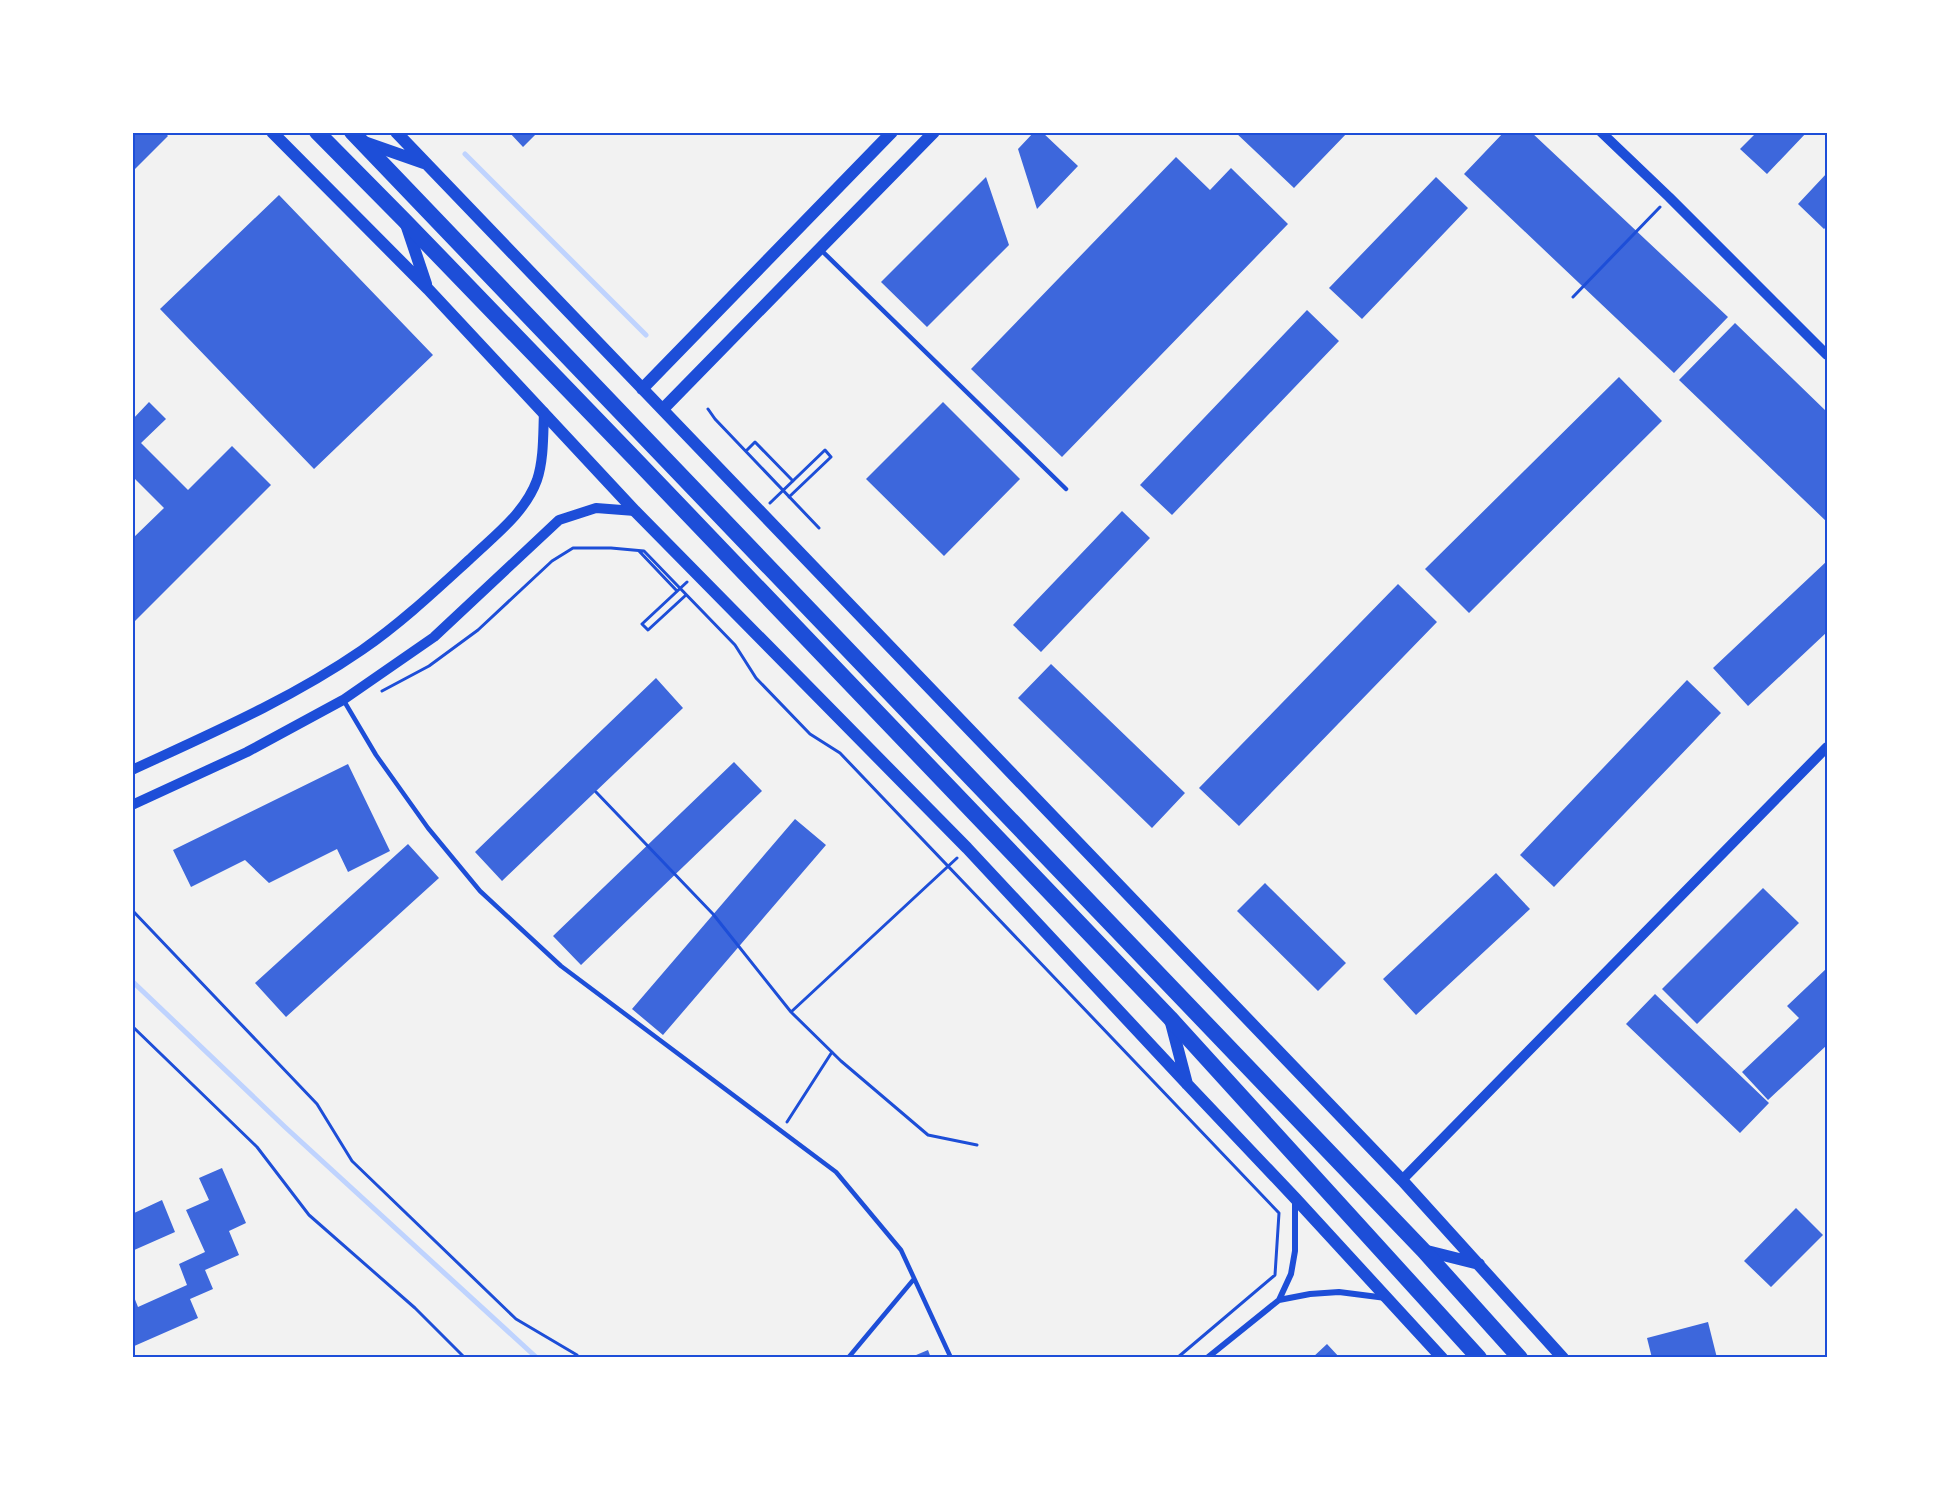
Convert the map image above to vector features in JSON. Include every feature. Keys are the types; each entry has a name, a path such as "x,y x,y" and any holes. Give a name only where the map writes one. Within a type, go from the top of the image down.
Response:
{"highway":[{"path":"317,132 1170,1018 1479,1358"},
{"path":"357,136 1422,1250 1520,1358"}],"main road":[{"path":"272,132 428,289 635,511 968,848 1442,1358"},
{"path":"396,132 1402,1180 1563,1358"},
{"path":"642,389 892,132"},
{"path":"663,410 934,132"},
{"path":"357,136 428,165"},
{"path":"404,220 428,289"},
{"path":"1170,1018 1188,1085"},
{"path":"1422,1250 1479,1264"}],"street":[{"path":"1600,132 1670,197 1827,355"},
{"path":"132,770 288,695 361,651 414,611 521,510 537,480 541,461 544,412"},
{"path":"132,805 247,752 343,699 434,637 559,519 596,508 635,511"},
{"path":"1402,1180 1827,747"},
{"path":"1280,1300 1291,1274 1295,1251 1295,1198"},
{"path":"1207,1358 1280,1300 1310,1294 1339,1292 1387,1298"}],"lane":[{"path":"820,249 1066,489"},
{"path":"343,699 376,755 428,828 480,891 561,966 836,1172 901,1250 951,1358"},
{"path":"848,1358 914,1279"}],"path":[{"path":"1573,297 1670,197"},
{"path":"708,410 819,528"},
{"path":"745,451 755,442 793,481 825,450 831,457 789,497"},
{"path":"380,692 429,666 478,630 552,561 573,548 644,551 735,645 756,678 810,734 840,753 1279,1213 1275,1275 1177,1358"},
{"path":"638,551 677,591 642,624 648,630 686,595"},
{"path":"596,792 713,915 791,1012 832,1052 928,1135 977,1145"},
{"path":"791,1012 968,848"},
{"path":"132,910 317,1104 352,1161 516,1319 579,1358"},
{"path":"132,1026 257,1147 309,1215 415,1308 465,1358"},
{"path":"781,1131 832,1052"}],"building":[{"path":"132,132 164,132 168,136 132,172"},
{"path":"509,132 538,132 523,147"},
{"path":"1034,132 1042,132 1078,166 1037,209 1018,149"},
{"path":"1235,132 1348,132 1294,188"},
{"path":"1504,132 1531,132 1728,317 1674,373 1464,174"},
{"path":"1757,132 1807,132 1767,174 1740,149"},
{"path":"1176,157 1210,190 1231,168 1288,224 1062,457 971,369"},
{"path":"1827,173 1827,226 1824,229 1798,204"},
{"path":"986,177 1009,245 927,327 881,282"},
{"path":"1436,177 1468,208 1362,319 1329,288"},
{"path":"279,195 433,355 314,469 160,309"},
{"path":"1307,310 1339,341 1172,515 1140,485"},
{"path":"1735,323 1827,412 1827,522 1679,380"},
{"path":"1619,377 1662,421 1469,613 1425,569"},
{"path":"149,402 166,419 141,443 188,490 232,446 271,485 132,624 132,539 164,508 132,476 132,420"},
{"path":"943,402 1020,479 944,556 866,479"},
{"path":"1122,511 1150,538 1041,652 1013,625"},
{"path":"1827,561 1827,632 1748,706 1713,668"},
{"path":"1398,584 1437,622 1239,826 1199,788"},
{"path":"1051,664 1185,793 1152,828 1018,698"},
{"path":"656,678 683,708 502,881 475,852"},
{"path":"1687,680 1721,713 1554,887 1520,855"},
{"path":"734,762 762,791 581,965 553,936"},
{"path":"348,764 390,851 348,872 337,849 269,883 245,860 191,887 173,850"},
{"path":"795,819 826,845 663,1035 632,1009"},
{"path":"408,844 439,878 286,1017 255,983"},
{"path":"1496,873 1530,909 1416,1015 1383,979"},
{"path":"1265,883 1346,963 1318,991 1237,911"},
{"path":"1763,888 1799,923 1697,1024 1662,989"},
{"path":"1827,968 1827,1045 1768,1100 1742,1072 1799,1018 1787,1006"},
{"path":"1655,994 1769,1103 1740,1133 1626,1024"},
{"path":"222,1168 246,1223 229,1231 239,1255 205,1270 213,1289 190,1299 198,1318 132,1347 132,1292 138,1307 187,1285 179,1264 205,1252 186,1210 209,1200 199,1178"},
{"path":"162,1200 175,1232 132,1251 132,1214"},
{"path":"1796,1208 1823,1235 1771,1287 1744,1261"},
{"path":"1708,1322 1717,1358 1652,1358 1647,1338"},
{"path":"1327,1344 1340,1358 1312,1358"},
{"path":"928,1350 931,1358 909,1358"}],"waterway":[{"path":"465,154 646,335"},
{"path":"132,981 285,1127 537,1358"}]}
